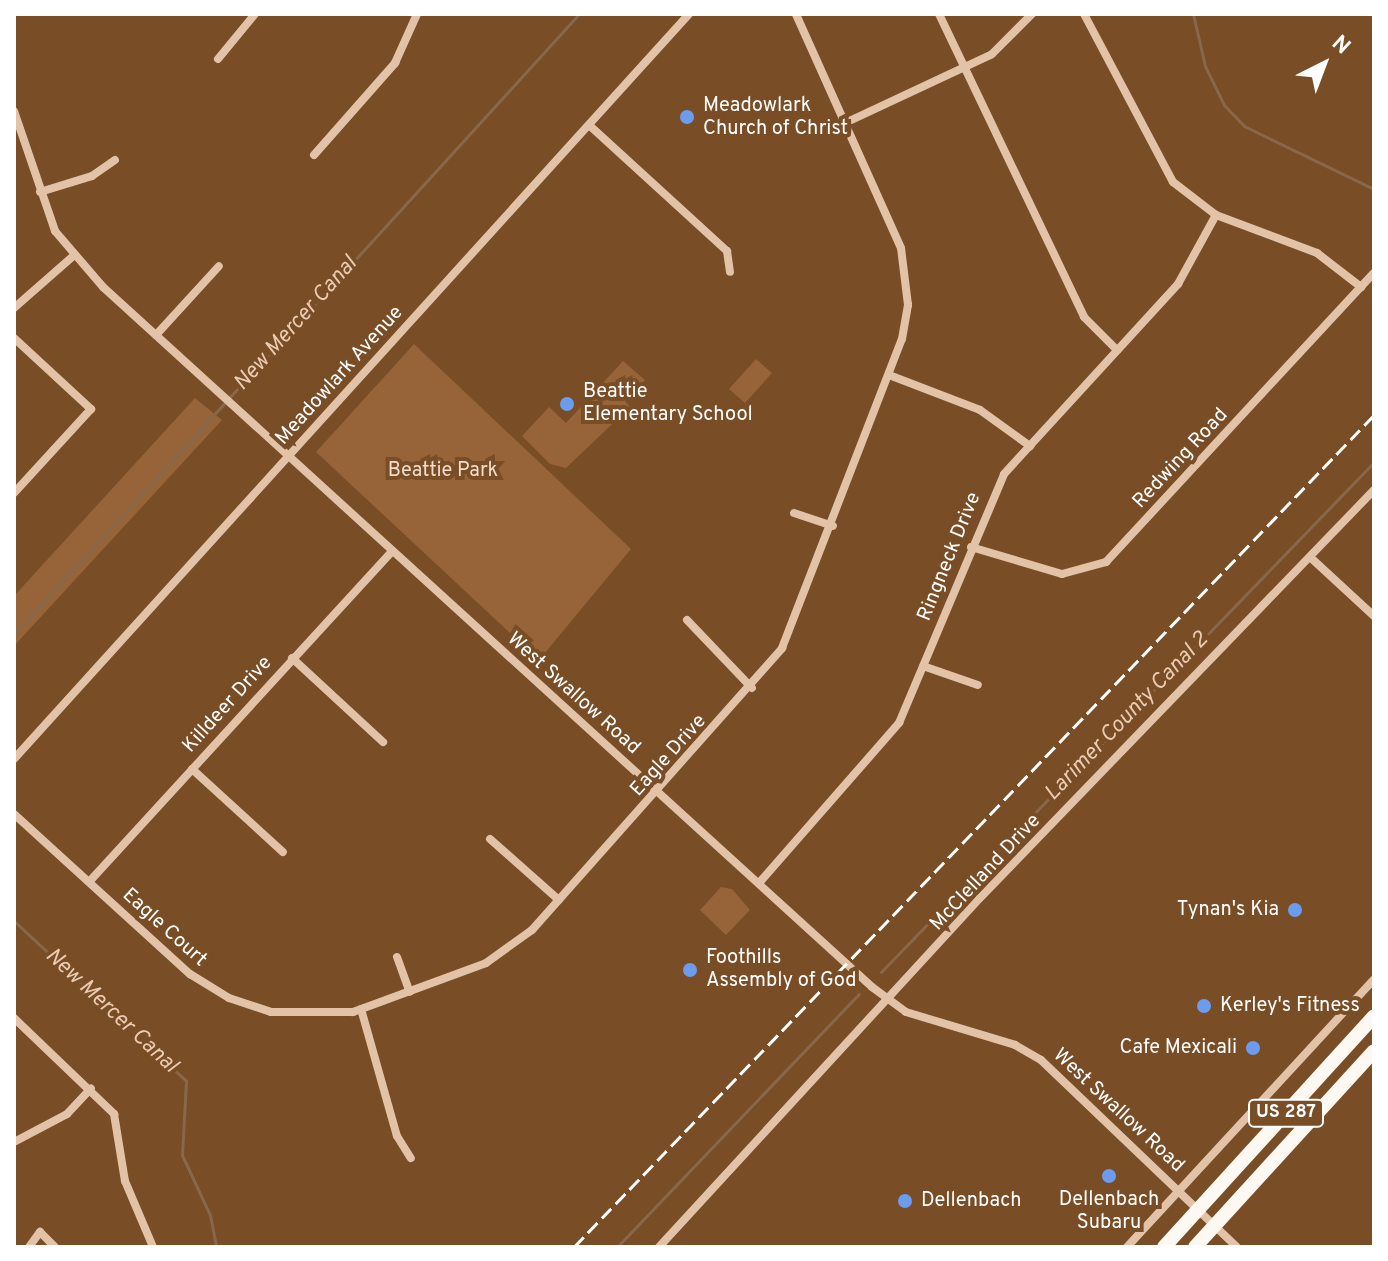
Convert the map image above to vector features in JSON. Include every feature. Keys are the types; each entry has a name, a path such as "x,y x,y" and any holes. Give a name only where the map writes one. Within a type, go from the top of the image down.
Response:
{"highway":[{"name":"US 287","path":"1164,1247 1374,1016"},
{"name":"US 287","path":"1195,1247 1374,1051"}],"street":[{"path":"218,59 255,14"},
{"path":"314,155 395,63 417,14"},
{"name":"Meadowlark Avenue","path":"14,759 689,14"},
{"name":"Eagle Drive","path":"476,967 515,945 752,688 792,628 889,375 906,322 905,265 796,14"},
{"path":"939,14 1084,317 1117,350"},
{"path":"845,123 965,67 1004,44 1032,14"},
{"path":"1084,14 1160,165 1216,215 1317,253 1361,287"},
{"name":"West Swallow Road","path":"14,111 40,192 72,257 217,392 872,987 889,1001 1041,1060 1237,1247"},
{"path":"589,125 727,251 730,272"},
{"path":"40,192 92,176 115,160"},
{"name":"Ringneck Drive","path":"759,883 888,739 923,666 996,487 1189,269 1216,215"},
{"path":"14,308 72,257"},
{"path":"156,335 219,266"},
{"name":"Redwing Road","path":"971,547 1062,574 1106,562 1374,273"},
{"path":"14,338 91,409 14,493"},
{"path":"889,375 980,410 1030,446"},
{"name":"McClelland Drive","path":"659,1247 889,1001 980,898 1374,490"},
{"path":"794,513 833,526"},
{"name":"Killdeer Drive","path":"89,882 392,551"},
{"path":"1310,557 1374,616"},
{"path":"687,620 752,688"},
{"path":"292,658 383,742"},
{"path":"923,666 978,685"},
{"path":"192,769 283,852"},
{"name":"Eagle Court","path":"14,814 190,974 229,998 294,1015 361,1009 476,967"},
{"path":"490,839 559,900"},
{"path":"397,957 410,992"},
{"path":"1127,1247 1374,979"},
{"path":"361,1009 397,1136 411,1158"},
{"path":"14,1018 91,1088 114,1114 125,1181 153,1247"},
{"path":"14,1142 67,1114 91,1088"},
{"path":"29,1247 40,1232 55,1247"}],"green space":[{"name":"Beattie Park","path":"414,344 631,549 539,660 316,452"},
{"path":"756,359 772,373 745,403 729,389"},
{"path":"623,361 645,380 625,401 630,407 566,468 550,464 522,436 549,407 566,423"},
{"path":"195,398 222,420 14,646 14,596"},
{"path":"721,887 732,889 750,910 726,935 700,910"}],"waterway":[{"name":"New Mercer Canal","path":"14,634 579,14"},
{"name":"Larimer County Canal 2","path":"1193,14 1205,66 1224,105 1244,126 1374,189"},
{"name":"Larimer County Canal 2","path":"881,972 1374,462"},
{"name":"New Mercer Canal","path":"14,921 186,1081 182,1155 210,1215 216,1247"},
{"name":"Larimer County Canal 2","path":"617,1247 859,994"}],"railway":[{"path":"574,1247 1374,415"}],"place":[{"name":"Meadowlark Church of Christ","path":"687,117"},
{"name":"Beattie Elementary School","path":"567,404"},
{"name":"Tynan's Kia","path":"1295,910"},
{"name":"Foothills Assembly of God","path":"690,970"},
{"name":"Kerley's Fitness","path":"1204,1006"},
{"name":"Cafe Mexicali","path":"1253,1048"},
{"name":"Dellenbach Subaru","path":"1109,1176"},
{"name":"Dellenbach","path":"905,1201"}]}
